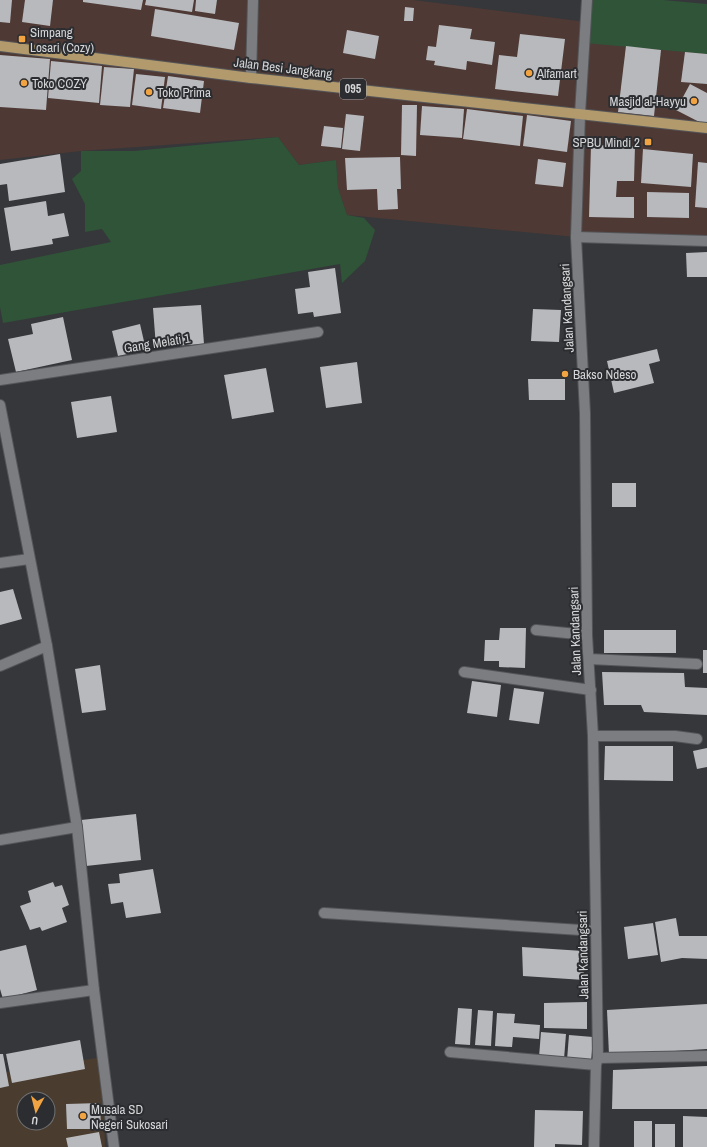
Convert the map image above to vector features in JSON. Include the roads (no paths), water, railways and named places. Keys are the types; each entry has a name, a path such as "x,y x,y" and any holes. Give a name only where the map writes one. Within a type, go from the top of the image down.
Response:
{"main road":[{"name":"Jalan Besi Jangkang","path":"0,46 251,78 707,128"}],"street":[{"path":"251,78 253,0"},
{"name":"Jalan Kandangsari","path":"588,0 580,114 576,237 585,413 587,635 593,736 597,1061 594,1147"},
{"path":"576,237 707,241"},
{"name":"Gang Melati 1","path":"0,380 318,332"},
{"path":"0,405 46,646 77,827 94,990 114,1147"},
{"path":"0,563 29,559"},
{"path":"536,630 587,635"},
{"path":"0,666 46,646"},
{"path":"589,659 697,664"},
{"path":"464,672 590,690"},
{"path":"593,736 675,736 696,738"},
{"path":"0,840 77,827"},
{"path":"324,913 596,930"},
{"path":"0,1003 94,990"},
{"path":"450,1052 597,1061 707,1056"}],"place":[{"name":"Simpang Losari (Cozy)","path":"22,39"},
{"name":"Alfamart","path":"529,73"},
{"name":"Toko COZY","path":"24,83"},
{"name":"Toko Prima","path":"149,92"},
{"name":"Masjid al-Hayyu","path":"694,101"},
{"name":"SPBU Mindi 2","path":"648,142"},
{"name":"Bakso Ndeso","path":"565,374"},
{"name":"Musala SD Negeri Sukosari","path":"83,1116"}]}
